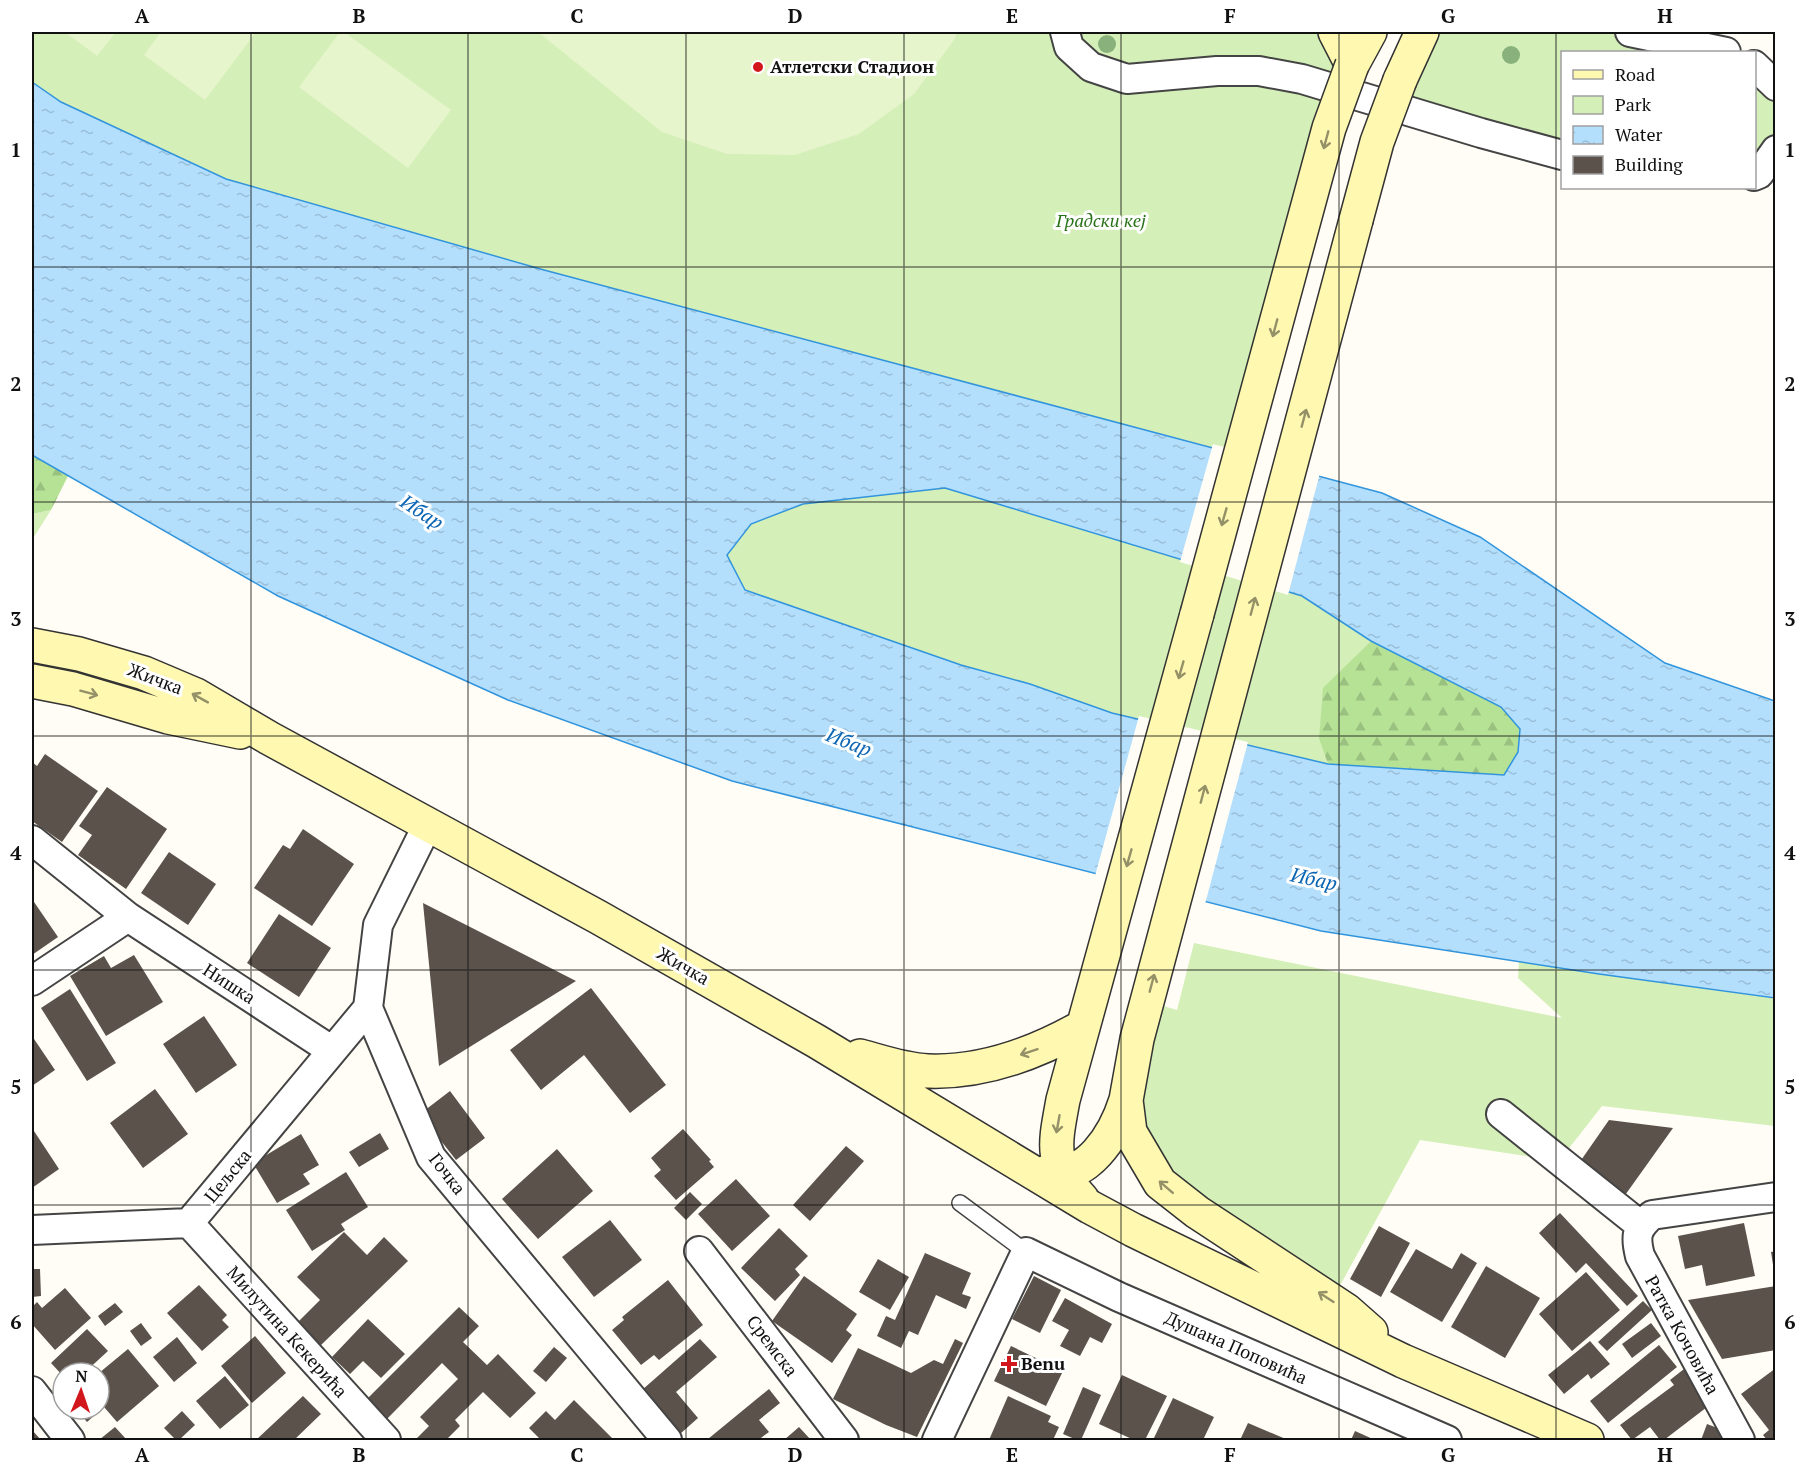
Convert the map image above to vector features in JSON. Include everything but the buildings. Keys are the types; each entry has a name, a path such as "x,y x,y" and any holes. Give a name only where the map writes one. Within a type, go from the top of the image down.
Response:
{"main road":[{"path":"1335,32 1352,65"},
{"path":"1370,32 1352,65 1329,128 1241,456 1082,1027 1065,1090 1056,1136 1059,1166 1071,1187 1090,1207 1155,1242 1403,1361 1587,1440"},
{"path":"1023,1166 1047,1174 1064,1174 1079,1168 1098,1153 1112,1134 1126,1100 1137,1039 1377,142 1417,49"},
{"name":"Жичка","path":"32,645 79,654 144,673 196,696 816,1041 1090,1207"},
{"name":"Жичка","path":"32,681 73,689 168,717 268,738"},
{"path":"816,1041 853,1055 893,1065 927,1071 960,1070 992,1065 1052,1044 1082,1027"},
{"path":"1126,1100 1130,1132 1160,1183 1197,1212 1346,1310 1403,1361"}],"street":[{"path":"1065,32 1069,47 1091,67 1128,79 1217,71 1258,71 1302,79 1561,154"},
{"path":"1630,32 1721,51"},
{"path":"1756,66 1776,86"},
{"path":"1756,176 1776,150"},
{"name":"Гочка","path":"428,824 378,925 368,1008 431,1157 667,1440"},
{"name":"Нишка","path":"32,840 128,917 331,1050"},
{"path":"32,981 128,917"},
{"name":"Цељска","path":"189,1223 368,1008"},
{"path":"1501,1114 1640,1225 1652,1215 1776,1197"},
{"path":"32,1230 189,1223"},
{"name":"Милутина Кекерића","path":"189,1223 386,1440"},
{"name":"Ратка Кочовића","path":"1640,1225 1636,1241 1640,1256 1740,1440"},
{"name":"Сремска","path":"699,1251 844,1440"},
{"path":"937,1440 1026,1252"},
{"name":"Душана Поповића","path":"1026,1252 1119,1297 1447,1440"},
{"path":"32,1392 70,1440"}],"lane":[{"path":"960,1203 1026,1252"}],"green space":[{"name":"Градски кеј","path":"32,32 1335,32 1352,65 1241,456 544,270 226,179 61,102 32,82"},
{"path":"65,32 116,32 97,56"},
{"path":"161,32 256,32 205,100 144,55"},
{"path":"340,32 344,32 451,110 408,168 299,87"},
{"name":"Атлетски Стадион","path":"538,32 957,32 954,40 914,94 859,134 795,155 727,154 662,132"},
{"path":"1434,32 1630,32 1721,51 1561,51 1561,155 1415,114 1400,80"},
{"path":"1756,66 1776,86 1775,150 1756,175"},
{"path":"32,455 68,476 51,510 32,514"},
{"path":"945,488 1302,596 1371,641 1349,663 1319,739 1328,764 1112,713 1030,684 961,665 745,590 727,555 751,524 803,504"},
{"path":"51,510 32,540 32,514"},
{"path":"1371,641 1501,707 1520,729 1518,752 1504,775 1328,764 1319,739 1323,688"},
{"path":"1194,943 1562,1018 1518,978 1519,961 1775,998 1775,1126 1602,1106 1559,1161 1420,1140 1332,1300 1144,1157 1137,1039 1147,1001 1177,1010"}],"water":[{"name":"Ибар","path":"32,82 61,102 226,179 544,270 1382,493 1480,537 1665,663 1775,701 1775,998 1599,974 1321,931 732,781 508,700 278,596 32,455","holes":["945,488 1302,596 1371,641 1501,707 1520,729 1518,752 1504,775 1328,764 1112,713 1030,684 961,665 745,590 727,555 751,524 803,504"]}],"pier":[{"path":"1213,444 1320,473 1288,595 1180,562"},
{"path":"1139,716 1248,742 1205,904 1095,876"}],"place":[{"name":"Атлетски Стадион","path":"758,67"},
{"name":"Benu","path":"1009,1364"}]}
